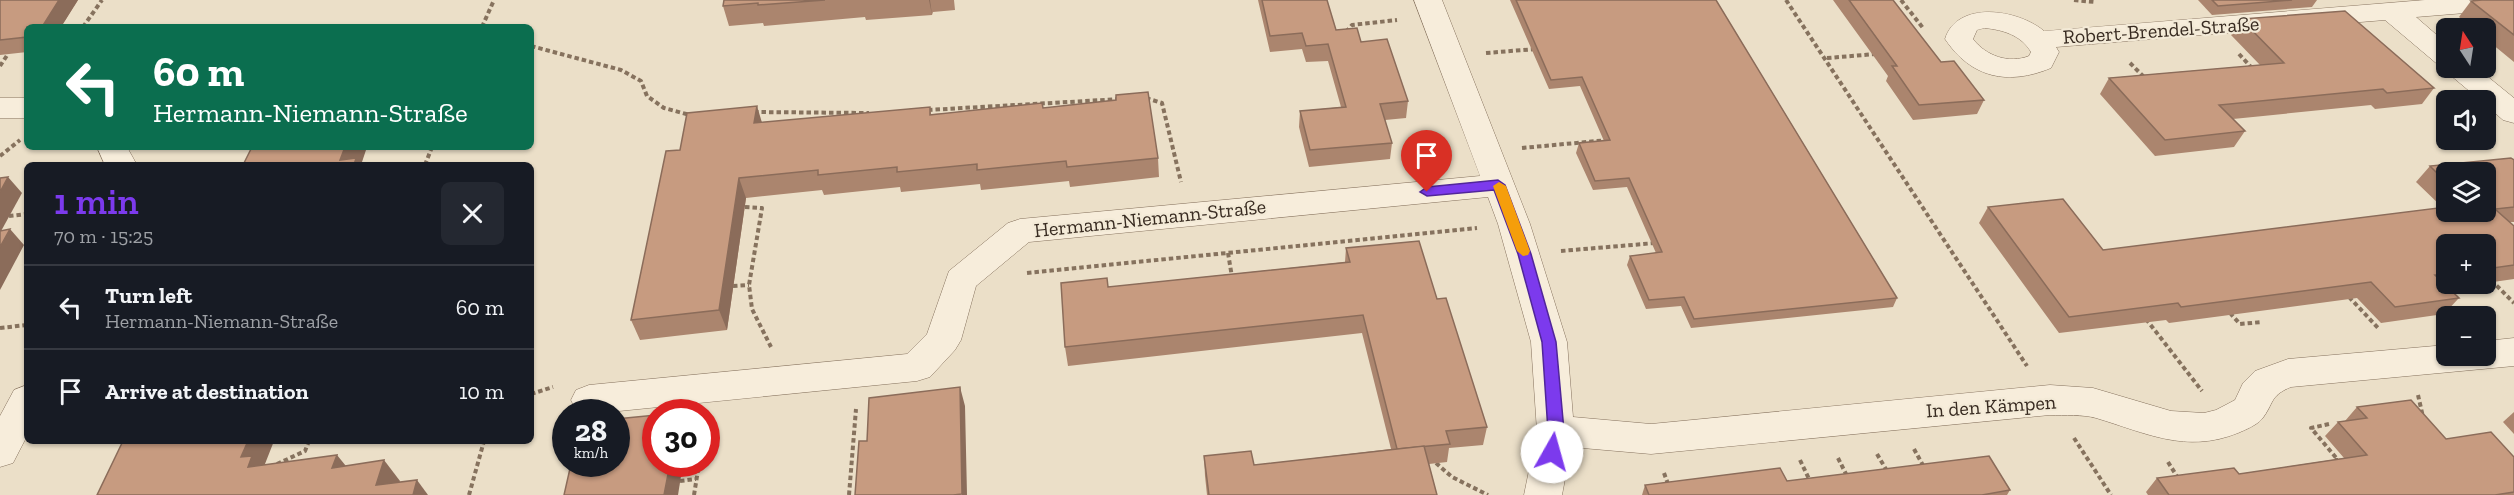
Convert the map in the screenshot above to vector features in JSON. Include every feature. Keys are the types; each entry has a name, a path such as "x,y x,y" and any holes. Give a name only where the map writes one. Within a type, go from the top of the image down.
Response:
{"street":[{"name":"Robert-Brendel-Straße","path":"2038,40 2514,2"},
{"path":"1431,8 1519,239 1549,342 1556,431 1543,495"},
{"path":"2392,12 2436,49"},
{"path":"2471,78 2514,113"},
{"path":"0,108 24,108"},
{"name":"Hermann-Niemann-Straße","path":"961,280 1020,231 1498,185"},
{"path":"600,399 917,367 943,340 961,280"},
{"path":"2496,354 2514,352"},
{"name":"In den Kämpen","path":"1556,431 1651,439 2050,400 2093,403 2171,426 2204,428 2226,422 2248,410 2256,393 2268,381 2288,373 2436,360"},
{"path":"0,452 24,406"}],"path":[{"path":"85,24 102,0"},
{"path":"483,24 494,0"},
{"path":"1786,0 2111,495"},
{"path":"1901,0 1923,28"},
{"path":"2074,0 2095,2"},
{"path":"1341,39 1352,25 1431,8"},
{"path":"2104,34 2143,77 2152,79"},
{"path":"534,47 621,70 641,81 647,96 664,108 694,116"},
{"path":"1450,57 1541,49"},
{"path":"0,66 8,54"},
{"path":"1826,58 1878,54"},
{"path":"1138,98 1149,98 1162,104 1189,214"},
{"path":"920,110 1127,99"},
{"path":"1094,100 1095,111"},
{"path":"985,118 986,106"},
{"path":"752,112 787,110 814,113 876,113"},
{"path":"0,156 24,137"},
{"path":"1486,151 1619,139"},
{"path":"1607,140 1611,149"},
{"path":"745,207 762,208 749,285 752,309 771,347 769,358"},
{"path":"9,216 24,214"},
{"path":"961,280 1228,253 1519,239 1652,244 1663,242"},
{"path":"1652,244 1656,252"},
{"path":"1228,253 1233,283"},
{"path":"733,286 749,285"},
{"path":"2496,285 2514,303"},
{"path":"2345,292 2410,362 2423,417 2430,425"},
{"path":"2227,309 2240,324 2262,322"},
{"path":"2144,315 2226,422"},
{"path":"0,328 24,325"},
{"path":"849,495 858,373"},
{"path":"2327,461 2338,460 2311,428 2330,424"},
{"path":"272,466 305,451 308,444"},
{"path":"469,495 483,444"},
{"path":"1436,463 1452,477 1488,495"},
{"path":"851,473 858,472"},
{"path":"680,481 696,479 694,495"}],"building":[{"path":"0,0 59,0 44,24 24,24 24,37 0,40"},
{"path":"724,0 825,0 723,6"},
{"path":"1262,0 1327,0 1336,30 1357,28 1361,42 1387,39 1408,101 1380,104 1392,143 1310,150 1300,111 1346,107 1328,44 1306,46 1302,33 1270,36"},
{"path":"1516,0 1716,0 1897,298 1694,319 1684,297 1649,300 1630,256 1662,252 1629,178 1595,181 1579,143 1610,140 1582,77 1551,80"},
{"path":"1849,0 1893,0 1941,62 1954,61 1984,100 1919,105 1892,66 1897,66"},
{"path":"2212,0 2292,0 2218,6"},
{"path":"2514,0 2514,35 2496,21 2496,18 2492,18 2471,1"},
{"path":"2345,11 2434,88 2387,93 2383,89 2219,105 2245,131 2165,140 2109,78 2284,63 2241,19"},
{"path":"1148,92 1158,158 1067,167 1066,161 977,170 977,164 897,172 897,167 818,175 818,170 739,178 719,310 631,320 666,151 680,150 687,113 757,106 754,123 930,107 930,115 1042,103 1043,108 1116,100 1116,95"},
{"path":"250,150 344,150 340,160 356,158 355,162 244,162"},
{"path":"2511,158 2514,160 2514,207 2496,209 2496,162 2470,162"},
{"path":"8,177 0,192 0,178"},
{"path":"2063,199 2103,250 2436,208 2436,222 2496,222 2496,210 2514,226 2514,265 2496,268 2496,234 2436,234 2436,294 2455,294 2459,298 2395,307 2371,282 2181,307 2178,303 2069,317 1988,207"},
{"path":"10,229 0,247 0,231"},
{"path":"1419,241 1437,299 1446,298 1487,427 1446,431 1450,444 1397,449 1363,315 1065,347 1061,283 1107,278 1108,287 1350,262 1346,248"},
{"path":"960,387 962,494 855,495 859,441 867,441 869,398"},
{"path":"2411,400 2446,439 2491,432 2514,457 2514,492 2495,495 2169,495 2157,478 2234,468 2239,474 2367,455 2338,422 2367,418 2357,407"},
{"path":"642,416 642,477 667,477 664,495 564,495 568,477 630,477 630,418"},
{"path":"122,444 247,444 241,457 252,456 248,467 337,455 332,468 384,460 376,485 417,480 413,495 97,495"},
{"path":"1424,446 1437,495 1209,495 1204,456 1251,451 1254,465"},
{"path":"1989,456 2010,490 1982,495 1649,495 1645,485 1780,468 1787,481"}],"slow traffic":[{"path":"1499,186 1523,251"}],"route":[{"path":"1427,192 1498,185 1524,254 1549,342 1556,431 1552,452"}]}
